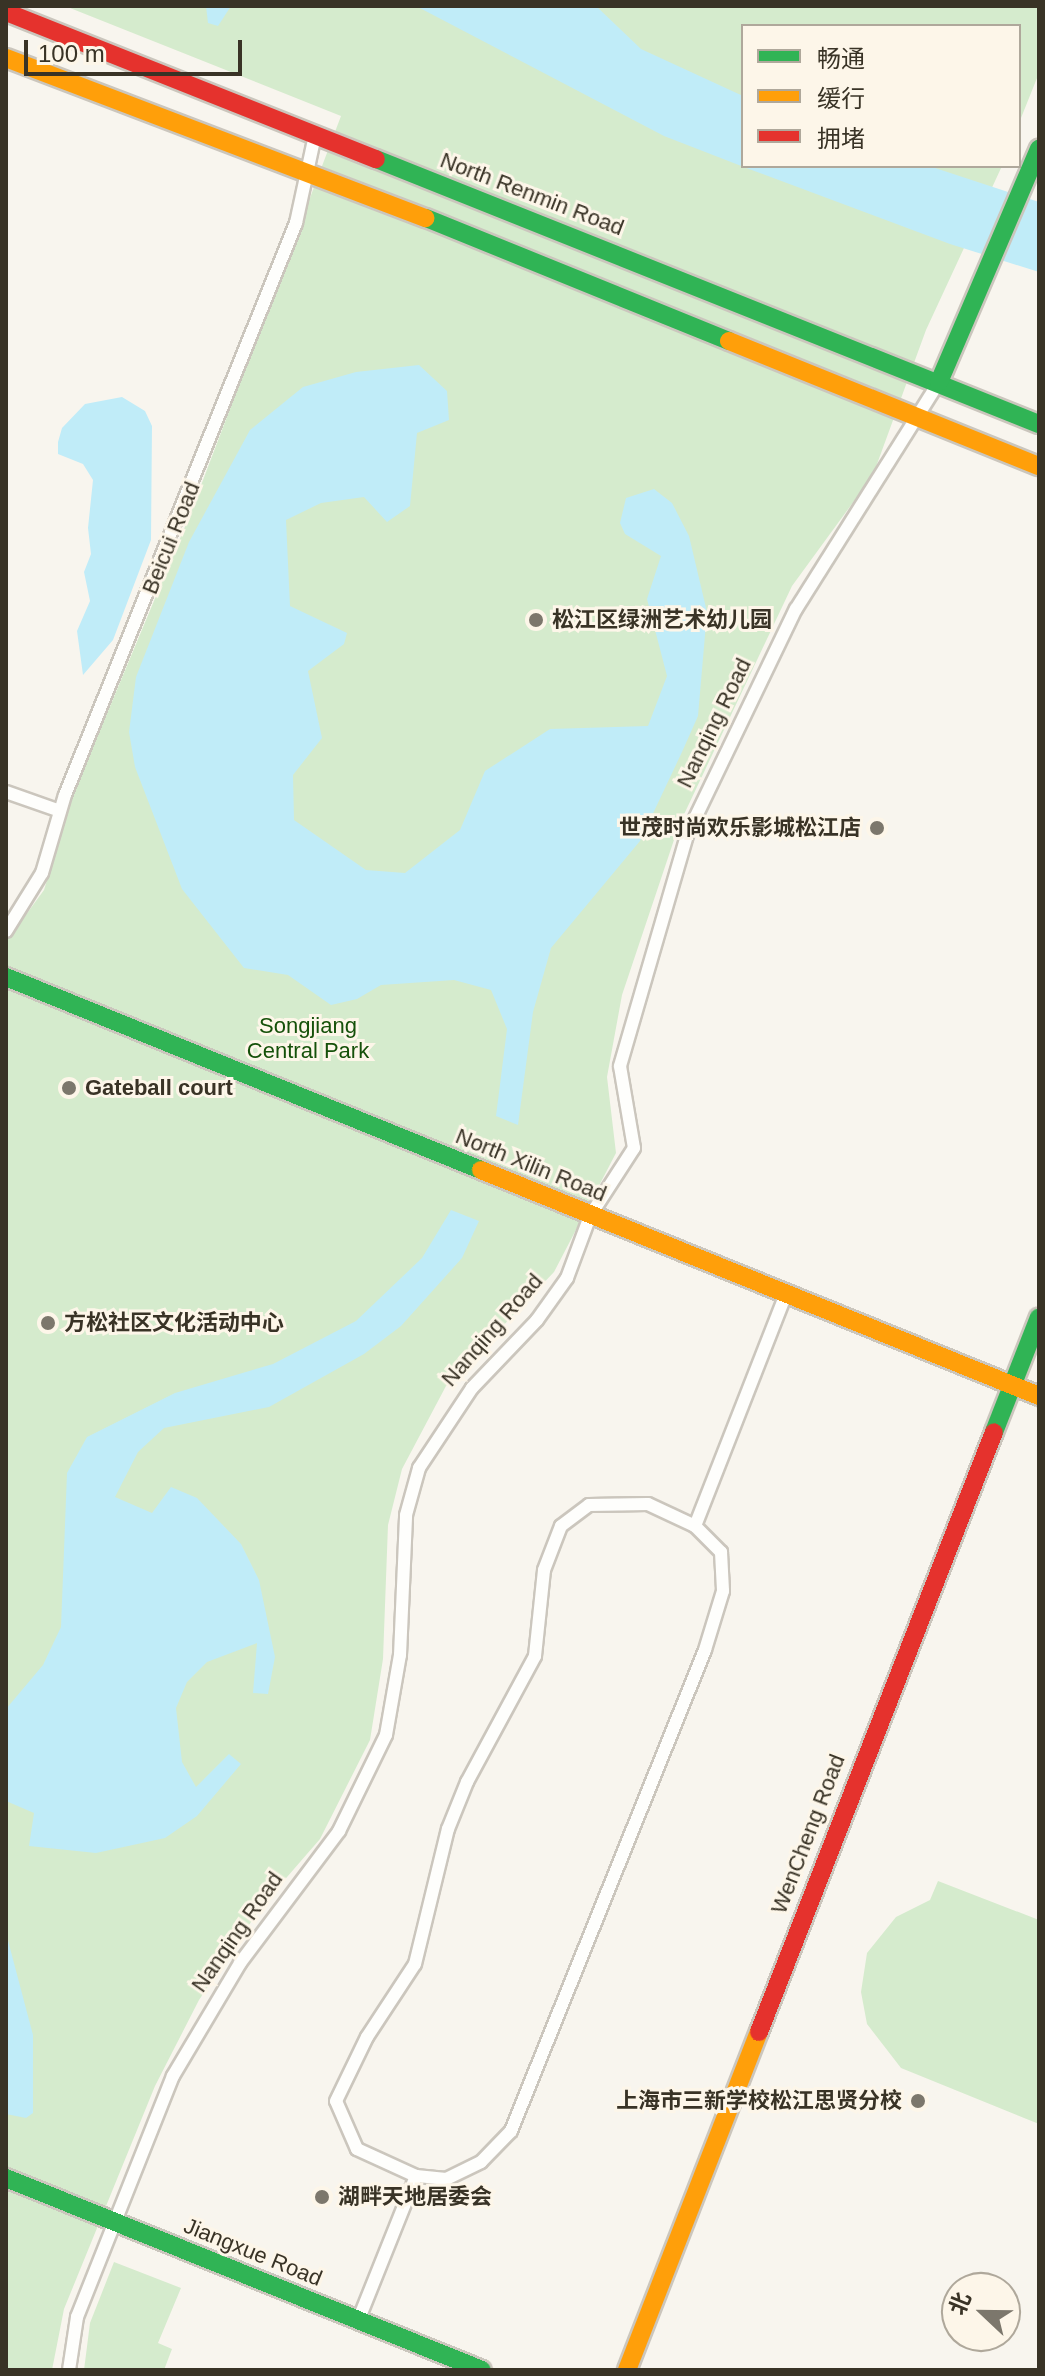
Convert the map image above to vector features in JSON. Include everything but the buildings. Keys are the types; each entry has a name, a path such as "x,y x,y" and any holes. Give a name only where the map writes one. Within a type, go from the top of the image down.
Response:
{"main road":[{"name":"North Renmin Road","path":"6,12 1039,424"},
{"path":"6,58 306,170 1039,466"},
{"name":"Nanqing Road","path":"939,382 1039,149"},
{"name":"North Xilin Road","path":"6,977 1039,1396"},
{"name":"WenCheng Road","path":"627,2370 1039,1317"},
{"name":"Jiangxue Road","path":"6,2178 482,2370"}],"street":[{"name":"Beicui Road","path":"6,931 42,873 60,811 296,223 315,135"},
{"name":"Nanqing Road","path":"69,2370 77,2317 118,2223 173,2076 240,1963 339,1831 386,1735 400,1655 406,1515 419,1468 462,1401 537,1320 567,1278 590,1216 634,1148 620,1066 687,835 796,609 921,417 939,382"},
{"path":"6,792 60,811"},
{"path":"695,1526 786,1294"},
{"path":"648,1504 695,1526 721,1552 723,1591 705,1650 511,2131 481,2162 446,2179 416,2176 357,2149 336,2101 367,2037 415,1964 448,1829 467,1782 535,1656 544,1570 561,1526 589,1505 648,1504"},
{"path":"358,2321 416,2176"}],"green space":[{"name":"Songjiang Central Park","path":"65,6 1039,6 1039,73 1021,118 1021,24 741,24 741,168 1001,168 926,330 873,475 792,586 679,825 622,995 607,1077 616,1153 554,1272 446,1386 402,1469 388,1525 383,1659 370,1740 320,1839 261,1907 199,2000 155,2086 64,2309 52,2370 6,2370 6,942 44,890 73,795 189,517 341,116"},
{"path":"938,1881 1039,1920 1039,2124 901,2068 867,2024 861,1992 867,1953 896,1917 930,1900"},
{"path":"114,2262 181,2288 158,2343 172,2349 164,2370 84,2370 90,2323"}],"water":[{"path":"206,6 231,6 218,26 208,23"},
{"path":"416,6 596,6 641,49 741,95 741,166 664,136"},
{"path":"746,168 935,168 1039,202 1039,272 950,244"},
{"path":"419,365 447,391 449,420 417,433 410,506 387,522 364,497 321,503 286,520 290,606 347,633 344,644 308,671 322,738 293,775 294,820 366,870 405,873 460,830 485,771 550,729 648,726 667,676 647,599 661,556 625,534 620,523 626,498 654,489 672,503 689,536 707,612 698,716 682,752 640,841 551,948 533,1012 518,1125 496,1116 507,1029 491,990 454,980 381,985 357,999 331,1005 288,975 244,968 182,889 135,767 129,732 136,677 189,542 250,430 303,387 356,372"},
{"path":"122,397 145,411 152,426 151,540 113,640 83,675 77,631 90,601 84,572 91,554 88,528 93,480 83,464 58,454 58,442 62,428 85,404"},
{"path":"451,1210 479,1221 462,1258 401,1326 364,1354 269,1407 164,1428 138,1452 115,1497 152,1513 171,1487 197,1498 241,1544 259,1580 275,1657 268,1694 253,1693 257,1643 207,1662 187,1682 176,1708 182,1762 196,1787 229,1754 241,1764 197,1816 165,1838 96,1853 29,1846 34,1813 6,1801 6,1709 43,1665 61,1627 67,1473 87,1437 175,1393 273,1364 356,1321 422,1258"},
{"path":"6,1933 33,2035 33,2113 26,2118 6,2114"}],"traffic: fast":[{"path":"939,382 1039,149"},
{"path":"376,159 1039,424"},
{"path":"426,218 729,341"},
{"path":"6,977 481,1170"},
{"path":"994,1432 1039,1317"},
{"path":"6,2178 482,2370"}],"traffic: slow":[{"path":"6,58 426,218"},
{"path":"729,341 1039,466"},
{"path":"481,1170 1039,1396"},
{"path":"627,2370 759,2032"}],"traffic: jam":[{"path":"6,12 376,159"},
{"path":"759,2032 994,1432"}],"place":[{"name":"松江区绿洲艺术幼儿园","path":"536,620"},
{"name":"世茂时尚欢乐影城松江店","path":"877,828"},
{"name":"Gateball court","path":"69,1088"},
{"name":"方松社区文化活动中心","path":"48,1323"},
{"name":"上海市三新学校松江思贤分校","path":"918,2101"},
{"name":"湖畔天地居委会","path":"322,2197"}]}
